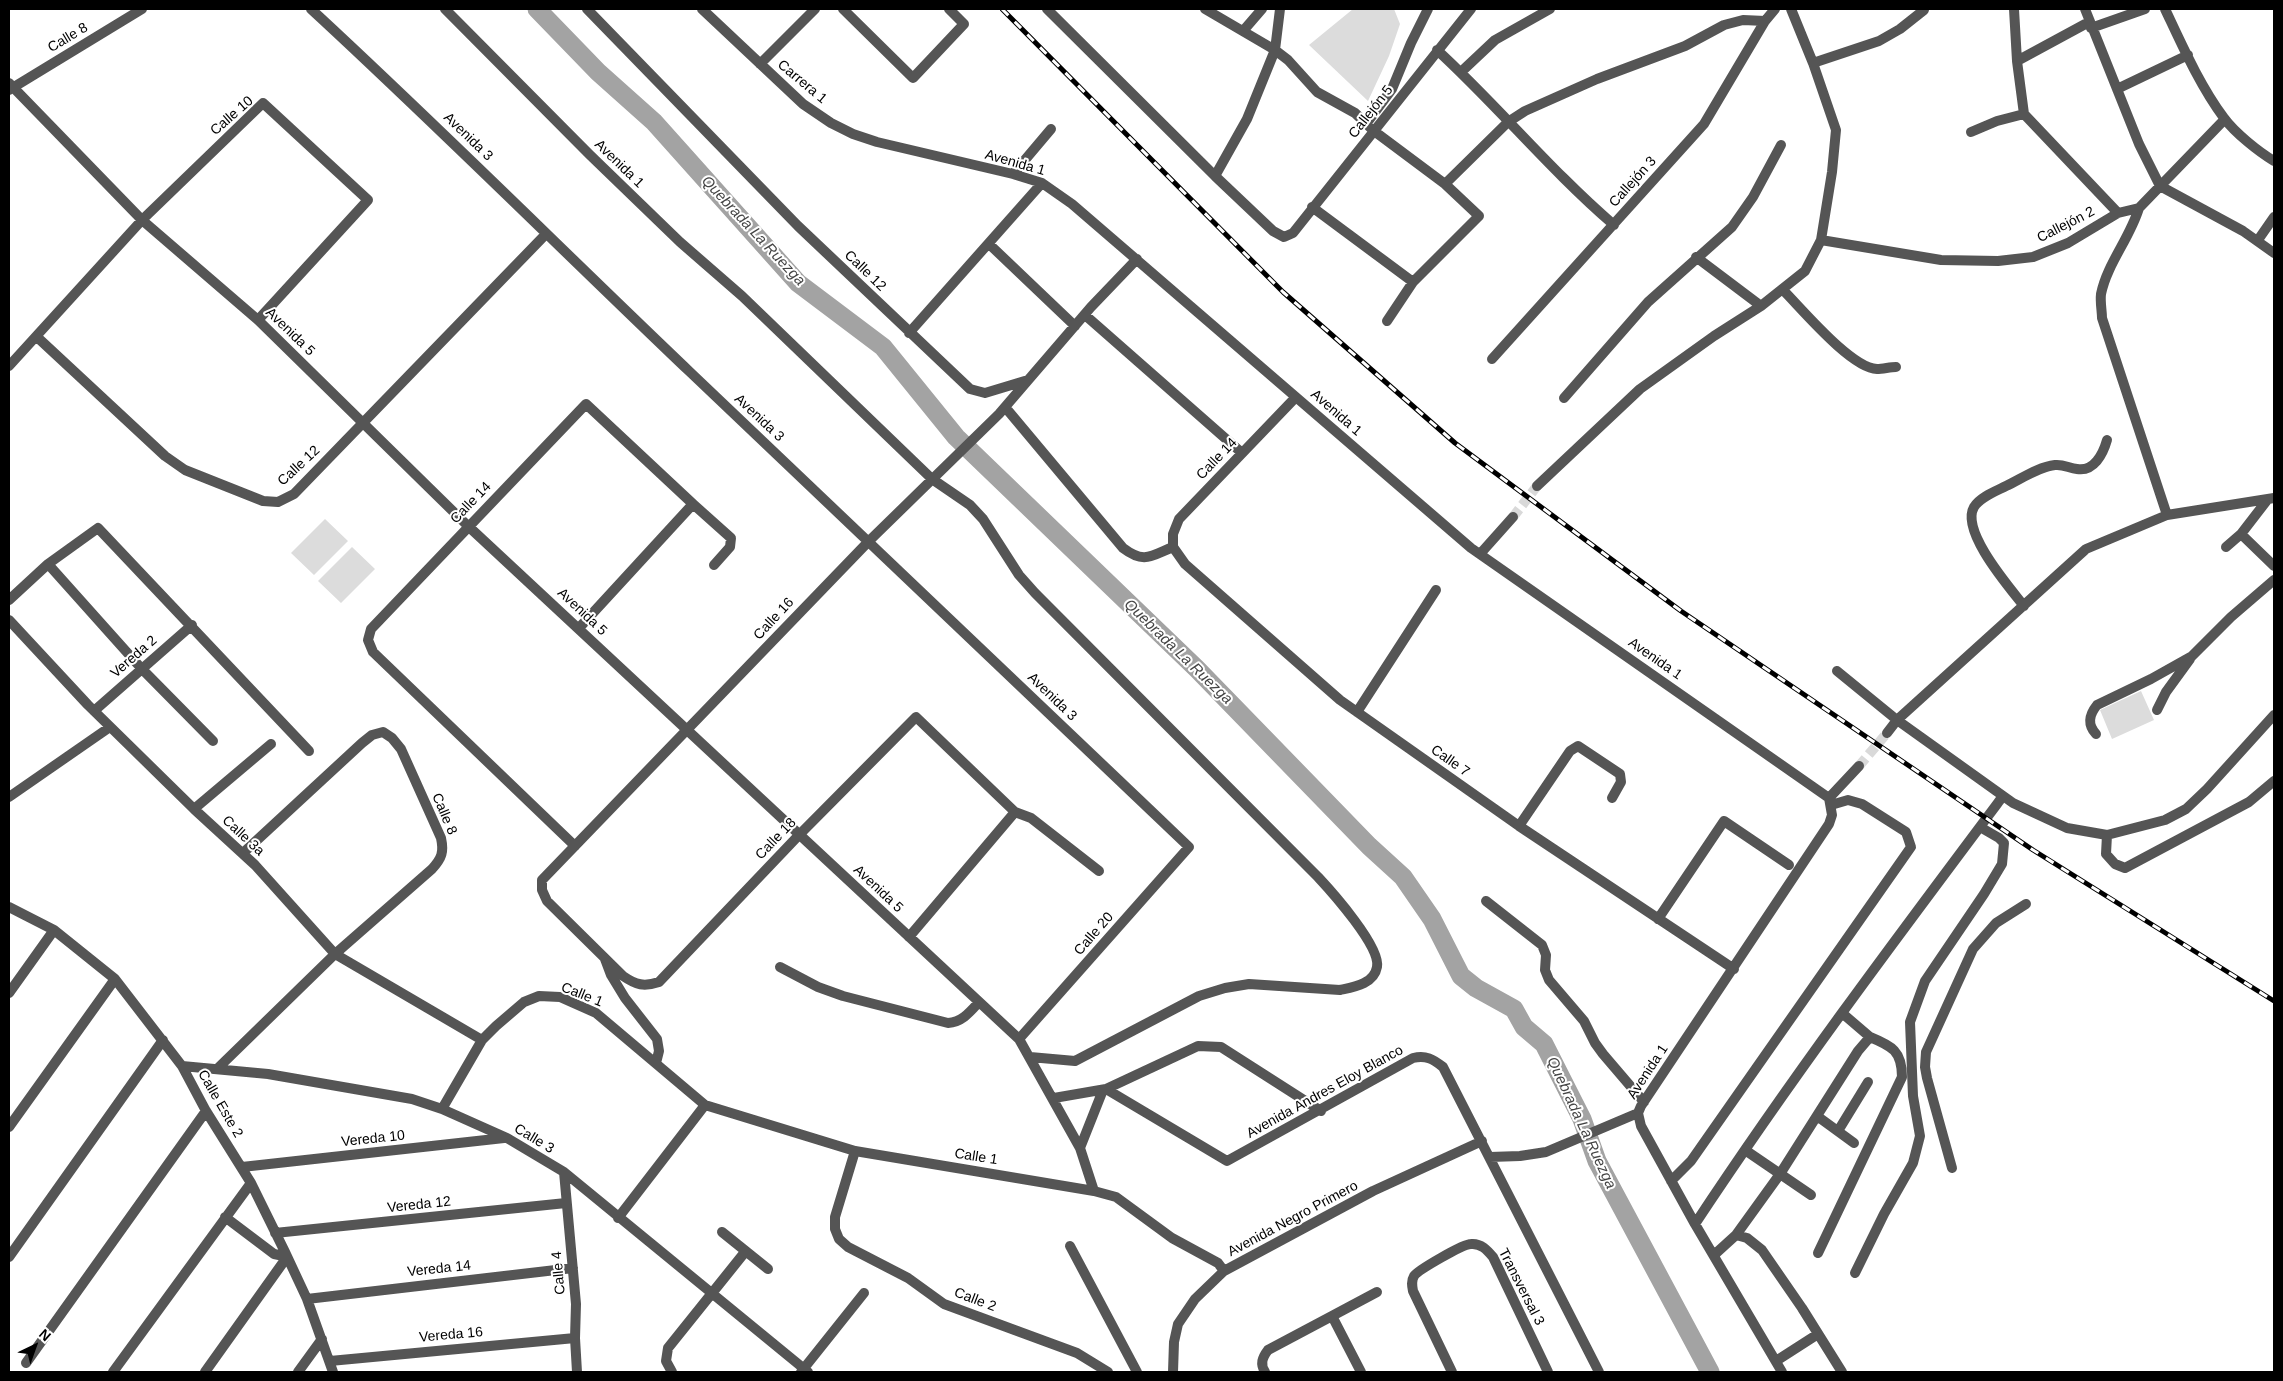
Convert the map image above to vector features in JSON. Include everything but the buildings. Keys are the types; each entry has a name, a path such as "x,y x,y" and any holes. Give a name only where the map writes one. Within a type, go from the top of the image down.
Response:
{"street":[{"name":"Calle 8","path":"10,87 142,9"},
{"name":"Avenida 3","path":"311,9 412,102 546,234 1189,847"},
{"name":"Avenida 1","path":"445,9 590,155 680,242 742,296 932,478 970,504 983,519 1019,575 1035,593 1318,877 1351,917 1377,956 1378,967 1372,977 1352,988 1340,990 1249,984 1225,988 1199,996 1075,1061 1030,1057"},
{"name":"Calle 12","path":"587,9 798,226 970,389 985,393 1028,380"},
{"name":"Carrera 1","path":"702,9 803,104 831,123 853,134 931,156"},
{"path":"760,64 815,9"},
{"path":"843,9 913,78 964,24 949,9"},
{"path":"1047,9 1214,176 1247,119 1274,50 1280,9"},
{"path":"1205,9 1288,60 1318,92 1348,108 1444,184 1479,216 1413,282 1388,321"},
{"path":"1243,31 1262,9"},
{"path":"1370,127 1392,89 1428,9"},
{"name":"Callejón 5","path":"1214,176 1273,231 1284,237 1293,232 1370,127 1471,9"},
{"path":"1461,72 1494,40 1550,9"},
{"name":"Callejón 3","path":"1492,359 1704,124 1765,21 1775,9"},
{"path":"1537,486 1640,390 1714,336 1761,306 1805,271 1821,240 1832,172 1836,130 1813,63 1791,9"},
{"path":"2014,9 2017,61 2024,114 2118,214"},
{"path":"2085,9 2117,89 2160,186 2258,240 2274,253"},
{"path":"2017,61 2090,25 2145,9"},
{"path":"2165,9 2188,55 2225,119 2264,155 2274,161"},
{"path":"1813,63 1879,41 1900,29 1924,10"},
{"path":"1444,184 1508,122 1525,111 1597,79 1685,46 1724,25 1743,20 1765,21"},
{"path":"1437,50 1461,72 1583,198 1614,224"},
{"path":"2117,89 2188,55"},
{"name":"Avenida 5","path":"10,87 142,220 258,320 468,526 1019,1039 1054,1098 1080,1148 1094,1190"},
{"name":"Calle 10","path":"9,366 142,220 263,103 368,200 258,320"},
{"path":"1972,132 1997,121 2024,114"},
{"path":"2167,514 2102,318 2101,295 2108,276 2134,224 2139,208 2225,119"},
{"path":"1013,174 1052,130"},
{"path":"1564,398 1648,302 1696,257 1732,227 1745,211 1781,145"},
{"name":"Avenida 1","path":"931,156 1013,174 1042,183 1072,204 1480,554 1830,801 1829,824 1638,1113 1641,1126 1671,1181 1782,1372"},
{"path":"909,332 1042,183"},
{"path":"1312,207 1413,282"},
{"name":"Callejón 2","path":"1821,240 1941,260 1998,261 2033,256 2068,243 2118,214 2139,208"},
{"path":"2258,240 2274,217"},
{"name":"Calle 12","path":"36,337 165,456 185,470 263,501 278,502 294,494 546,234"},
{"path":"989,244 1075,326"},
{"path":"1696,257 1761,306"},
{"path":"1028,380 1137,259"},
{"path":"1783,290 1837,345 1864,365 1876,369 1896,367"},
{"path":"1085,315 1242,453"},
{"name":"Calle 16","path":"604,955 547,901 542,890 542,880 688,731 869,541 1002,410 1028,380"},
{"name":"Calle 14","path":"1173,547 1173,534 1179,519 1296,397"},
{"name":"Calle 14","path":"575,846 372,652 368,640 371,629 586,404 693,504"},
{"path":"1002,410 1124,548 1135,557 1146,558 1173,547"},
{"path":"2024,606 1980,544 1972,515 1974,506 1995,492 2045,467 2064,465 2078,470 2086,469 2099,459 2107,440"},
{"path":"1887,733 1897,720 2086,549 2167,514 2271,498"},
{"path":"2226,547 2240,534 2271,498"},
{"path":"579,628 693,504 731,538 730,547 714,565"},
{"path":"1480,554 1513,517"},
{"path":"9,600 48,564 98,528 192,625 309,751"},
{"path":"2240,534 2274,566"},
{"name":"Calle 7","path":"1173,547 1185,564 1340,700 1519,826 1734,969"},
{"path":"48,564 141,668 213,741"},
{"path":"2157,710 2166,692 2192,656 2231,617 2274,580"},
{"path":"1358,712 1436,590"},
{"name":"Calle 3a","path":"9,620 94,712 194,809 243,853 335,954 482,1040"},
{"name":"Vereda 2","path":"94,712 141,668 192,625"},
{"path":"2096,734 2089,722 2091,712 2097,705 2151,679 2192,656"},
{"path":"1837,671 1897,720 2004,796 2067,828 2107,835 2165,820 2186,809 2273,718"},
{"name":"Calle 18","path":"604,955 624,976 635,984 647,986 659,982 799,834 916,717 1016,812"},
{"path":"9,797 110,727"},
{"name":"Calle 8","path":"218,1069 335,954 432,869 441,858 443,849 441,838 401,749 392,738 383,732 372,735 362,743 243,853"},
{"path":"194,809 271,744"},
{"path":"1519,826 1570,751 1578,746 1620,774 1621,782 1612,798"},
{"path":"1830,801 1860,766"},
{"path":"2107,835 2106,854 2115,864 2125,868 2249,802 2274,781"},
{"path":"1695,1224 1842,1013 2004,796"},
{"path":"1671,1181 1691,1161 1911,846 1906,832 1862,804 1848,800 1830,801"},
{"path":"909,936 1016,812 1031,818 1099,870"},
{"path":"1658,918 1724,821 1789,865"},
{"path":"1818,1253 1907,1078 1910,1022 1925,981 2002,864 2004,843 1980,827"},
{"name":"Calle 20","path":"1019,1039 1189,847"},
{"path":"1486,901 1542,945 1546,955 1545,970 1549,980 1584,1021 1603,1054 1644,1102"},
{"path":"1952,1168 1927,1078 1925,1067 1926,1052 1973,950 1996,924 2026,904"},
{"name":"Calle Este 2","path":"9,907 54,930 115,979 182,1066 206,1111 251,1183 307,1299 333,1372"},
{"path":"9,993 54,930"},
{"path":"604,955 611,975 657,1039 659,1051 656,1063"},
{"path":"780,968 818,987 843,996 948,1023 957,1022 964,1018 979,1002"},
{"path":"9,1127 115,979"},
{"name":"Calle 1","path":"442,1109 482,1040 524,1002 539,996 560,997 596,1013 705,1105 855,1151 1094,1190 1116,1197 1172,1238 1218,1263 1224,1271"},
{"path":"1842,1013 1870,1036 1888,1044 1902,1061 1920,1136 1913,1163 1884,1214 1855,1273"},
{"path":"1714,1255 1736,1235 1780,1174 1858,1051 1870,1036"},
{"path":"9,1257 163,1040"},
{"path":"1054,1098 1105,1090 1198,1046 1221,1047 1321,1111"},
{"name":"Avenida Andres Eloy Blanco","path":"1105,1090 1227,1161 1321,1111 1413,1058 1422,1056 1434,1060 1443,1067 1482,1140 1599,1372"},
{"name":"Calle 3","path":"182,1066 268,1074 412,1099 442,1109 506,1138 564,1172 804,1371"},
{"path":"1907,1078 1927,1078"},
{"path":"1838,1131 1868,1082"},
{"path":"1080,1148 1105,1090"},
{"path":"618,1218 705,1105"},
{"path":"26,1363 206,1111"},
{"path":"1490,1157 1532,1155 1555,1148 1638,1113"},
{"path":"1817,1116 1854,1142"},
{"name":"Vereda 10","path":"242,1167 506,1138"},
{"name":"Avenida Negro Primero","path":"1173,1372 1174,1342 1178,1324 1195,1299 1224,1271 1373,1191 1482,1140"},
{"path":"1745,1150 1811,1195"},
{"name":"Calle 2","path":"855,1151 835,1217 835,1229 839,1239 848,1248 908,1278 944,1304 1077,1352 1108,1372"},
{"name":"Calle 4","path":"564,1172 576,1304 577,1372"},
{"path":"113,1372 251,1183"},
{"name":"Vereda 12","path":"275,1233 566,1203"},
{"path":"225,1217 274,1254 286,1255"},
{"path":"722,1232 768,1269"},
{"path":"1736,1235 1747,1238 1762,1250 1842,1372"},
{"name":"Transversal 3","path":"1452,1372 1413,1291 1412,1282 1415,1274 1422,1268 1470,1244 1480,1245 1493,1257 1548,1372"},
{"path":"1070,1246 1137,1372"},
{"path":"672,1372 666,1360 668,1348 745,1252"},
{"path":"205,1372 286,1255"},
{"name":"Vereda 14","path":"307,1299 573,1268"},
{"path":"1265,1372 1262,1367 1262,1358 1268,1350 1377,1292"},
{"path":"804,1371 864,1293"},
{"path":"1332,1316 1361,1372"},
{"path":"1776,1361 1818,1334"},
{"name":"Vereda 16","path":"330,1361 575,1338"},
{"path":"298,1372 322,1339"}],"shaded area":[{"path":"1353,9 1394,9 1400,24 1389,56 1368,101 1309,45"},
{"path":"325,519 348,541 314,575 291,553"},
{"path":"352,547 375,569 341,603 318,581"},
{"path":"2141,691 2154,720 2112,739 2100,710"}],"waterway":[{"name":"Quebrada La Ruezga","path":"537,9 598,72 654,122 798,283 883,347 956,437 1197,669 1369,846 1403,877 1432,919 1461,976 1476,988 1514,1009 1524,1027 1544,1044 1582,1119 1597,1161 1710,1372"}],"tunnel":[{"path":"1513,517 1537,486"},
{"path":"1859,766 1887,733"}],"railway":[{"path":"1002,9 1283,292 1455,443 1681,611 2033,850 2274,1001"}]}
